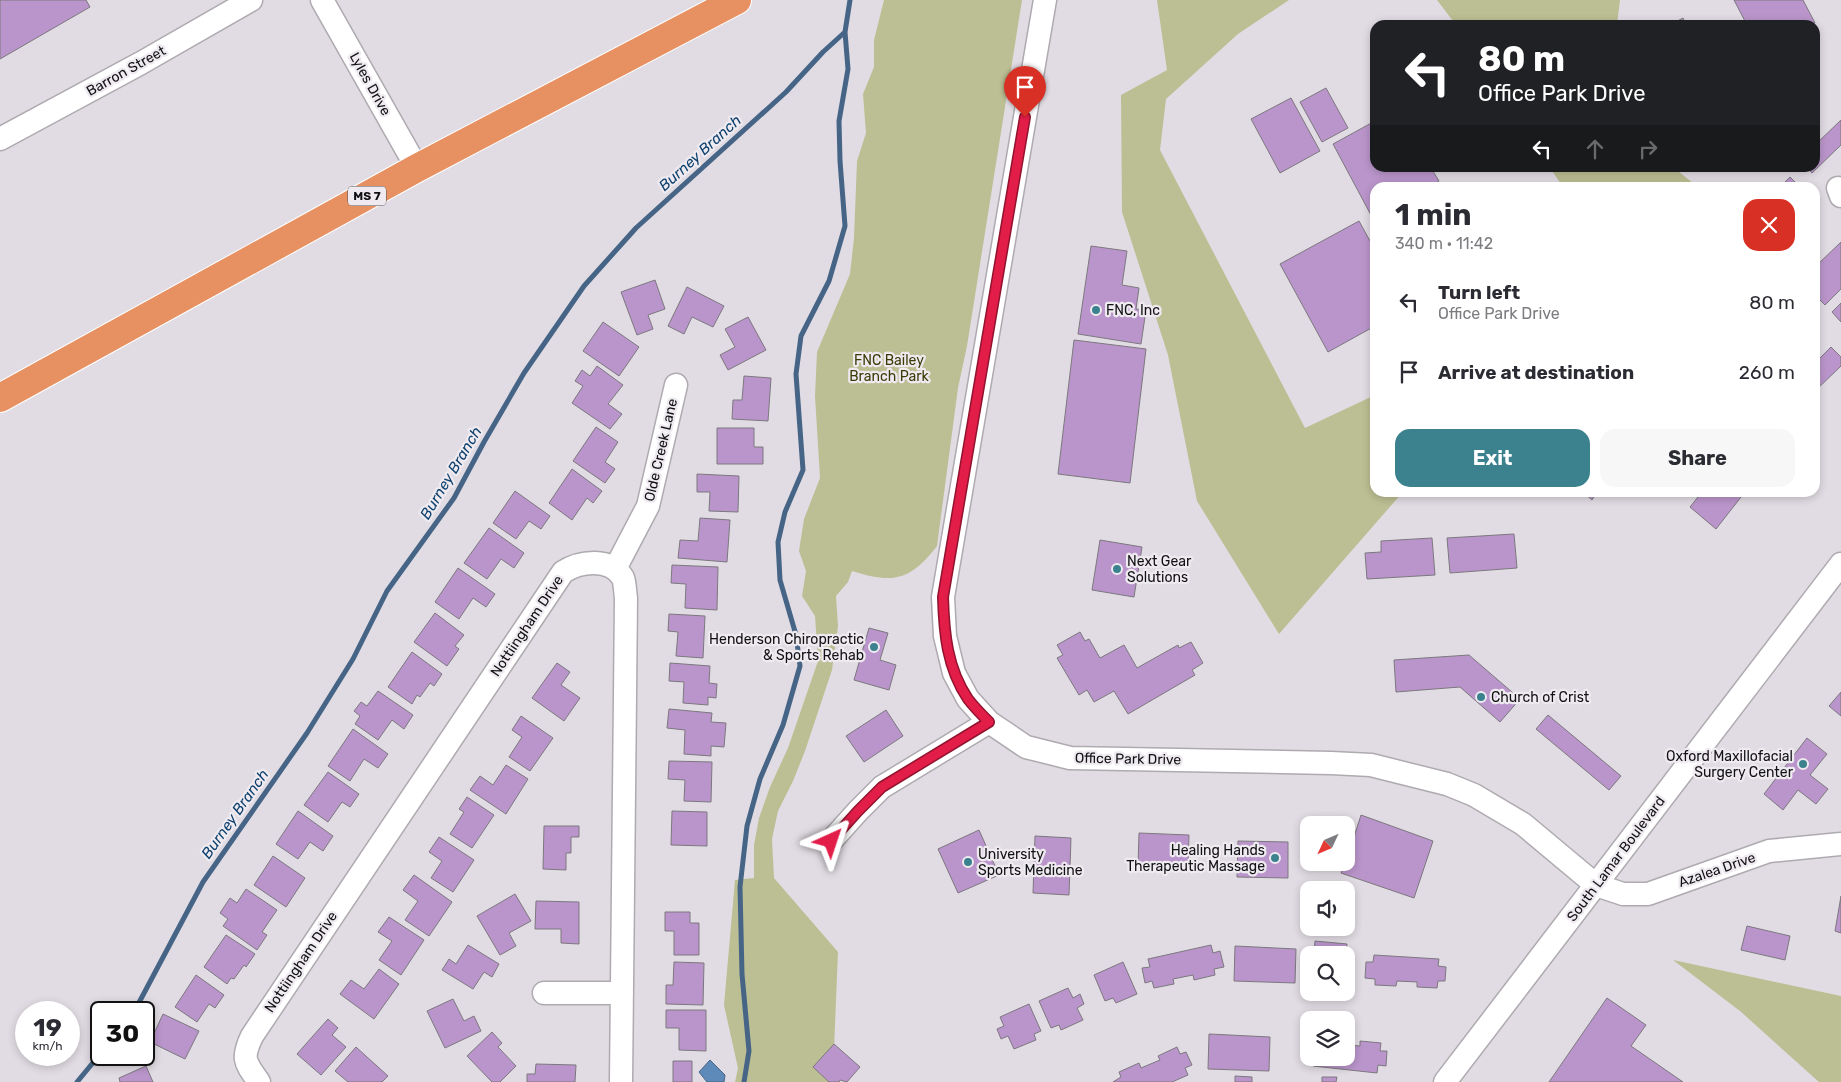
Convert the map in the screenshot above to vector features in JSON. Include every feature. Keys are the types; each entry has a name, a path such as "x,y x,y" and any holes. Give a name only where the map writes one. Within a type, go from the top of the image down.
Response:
{"highway":[{"name":"MS 7","path":"0,398 417,168 737,0"}],"street":[{"name":"Barron Street","path":"0,139 141,63 251,0"},
{"name":"Lyles Drive","path":"322,0 417,168"},
{"name":"Office Park Drive","path":"1046,0 943,597 945,636 954,673 968,699 989,722 1026,747 1070,758 1371,765 1446,784 1481,799 1523,824 1596,885"},
{"name":"Olde Creek Lane","path":"615,568 648,506 676,385"},
{"name":"Nottiingham Drive","path":"259,1082 247,1066 245,1051 252,1036 563,572 572,566 596,562 615,568"},
{"name":"South Lamar Boulevard","path":"1446,1082 1841,564"},
{"path":"615,568 624,580 626,598 621,1082"},
{"path":"831,841 882,787 989,722"},
{"name":"Azalea Drive","path":"1596,885 1623,894 1648,894 1768,852 1841,844"},
{"path":"544,993 622,993"}],"green space":[{"name":"FNC Bailey Branch Park","path":"884,0 1022,0 967,346 958,388 937,546 918,566 909,573 900,576 879,578 852,571 848,582 836,596 838,626 832,670 805,751 778,811 772,839 774,878 838,952 833,1074 830,1082 735,1082 738,1068 724,1005 735,880 754,878 754,845 759,818 770,787 788,748 818,661 815,616 802,596 806,571 799,551 804,519 820,478 815,396 817,352 850,274 854,238 857,161 866,133 863,94 874,67 874,40"},
{"path":"1157,0 1289,0 1238,34 1166,99 1160,150 1305,428 1370,397 1370,497 1399,497 1279,634 1197,501 1168,355 1122,212 1121,95 1167,70"},
{"path":"1437,0 1620,0 1618,20 1452,20"},
{"path":"1553,172 1679,172 1692,182 1560,182"},
{"path":"1673,960 1841,996 1841,1082 1819,1082 1740,1011"}],"water":[{"path":"710,1060 725,1075 724,1082 707,1082 699,1072"}],"building":[{"path":"0,0 86,0 90,7 0,59"},
{"path":"1734,0 1803,0 1813,20 1744,20"},
{"path":"1326,88 1348,128 1322,142 1300,102"},
{"path":"1291,98 1320,151 1280,173 1251,119"},
{"path":"1841,120 1841,145 1820,165 1820,140"},
{"path":"1370,124 1370,172 1433,172 1439,181 1370,182 1370,213 1333,144"},
{"path":"1790,177 1795,182 1785,182"},
{"path":"1359,221 1370,241 1370,329 1328,352 1280,264"},
{"path":"1841,242 1841,289 1825,305 1820,300 1820,262"},
{"path":"1091,246 1127,251 1122,285 1139,288 1136,309 1146,310 1141,344 1078,334"},
{"path":"655,280 665,309 648,315 653,329 637,335 621,292"},
{"path":"687,287 724,306 713,327 692,317 684,334 668,326"},
{"path":"1841,303 1841,322 1832,312"},
{"path":"748,317 766,350 728,370 720,355 735,347 725,329"},
{"path":"603,322 639,347 619,376 583,351"},
{"path":"1074,340 1146,349 1130,483 1058,474"},
{"path":"1831,347 1841,357 1841,366 1820,386 1820,358"},
{"path":"597,366 623,385 608,404 622,414 610,429 572,403 583,386 575,381 582,370 590,376"},
{"path":"744,376 771,378 768,421 732,419 733,400 742,400"},
{"path":"596,427 618,442 605,462 615,469 605,483 573,461"},
{"path":"717,428 754,428 754,447 763,447 763,464 717,464"},
{"path":"572,469 602,491 593,503 587,498 572,520 549,503"},
{"path":"697,474 739,476 738,512 709,511 710,492 697,492"},
{"path":"515,491 550,516 541,529 529,521 516,539 493,523"},
{"path":"1698,497 1741,497 1716,529 1690,507"},
{"path":"700,518 730,520 727,562 678,558 680,540 698,541"},
{"path":"489,528 524,553 514,568 501,559 487,579 464,563"},
{"path":"1514,534 1517,568 1450,573 1447,538"},
{"path":"1432,538 1435,575 1367,579 1365,553 1381,552 1381,541"},
{"name":"Next Gear Solutions","path":"1100,540 1142,547 1134,597 1092,590"},
{"path":"672,565 718,567 717,610 685,608 686,584 671,583"},
{"path":"458,568 495,594 486,607 473,598 459,619 435,602"},
{"path":"435,613 464,635 455,646 459,649 447,666 414,642"},
{"path":"669,614 705,616 703,658 676,656 678,632 668,631"},
{"name":"Henderson Chiropractic & Sports Rehab","path":"869,628 888,633 880,660 896,665 889,690 854,680"},
{"path":"1080,632 1085,641 1089,639 1100,658 1124,645 1137,668 1178,645 1179,648 1191,642 1203,663 1192,670 1195,675 1128,714 1114,691 1094,702 1087,690 1079,695 1057,658 1063,655 1057,645"},
{"path":"412,652 442,674 434,686 430,683 420,697 417,695 412,704 388,687"},
{"path":"1469,655 1520,699 1500,722 1460,687 1396,692 1394,660"},
{"path":"557,663 570,672 561,685 580,698 564,721 532,698"},
{"path":"670,663 710,666 709,683 717,684 716,698 708,697 708,705 683,703 684,682 669,681"},
{"path":"378,691 413,715 404,729 392,720 378,740 355,724 360,716 354,711 361,702 367,706"},
{"path":"1841,692 1841,716 1829,706"},
{"path":"669,709 712,713 711,722 726,723 724,747 711,746 711,756 684,754 685,730 667,728"},
{"path":"886,710 903,736 864,762 846,736"},
{"path":"1548,715 1621,776 1609,790 1536,729"},
{"path":"521,716 553,738 530,771 509,757 522,737 512,730"},
{"path":"353,729 388,754 378,768 364,759 350,781 328,766"},
{"name":"Oxford Maxillofacial Surgery Center","path":"1807,738 1827,754 1810,775 1828,789 1816,804 1798,790 1783,810 1764,794"},
{"path":"669,761 712,762 711,802 684,801 685,780 668,779"},
{"path":"506,765 528,779 506,814 470,790 480,776 493,785"},
{"path":"328,772 359,794 350,807 342,802 328,822 304,805"},
{"path":"467,797 494,815 472,848 450,834 464,812 459,809"},
{"path":"298,811 333,836 323,851 310,842 298,859 276,844"},
{"path":"672,811 707,812 707,846 671,845"},
{"path":"1361,815 1433,841 1414,898 1341,873 1342,871 1355,871 1355,834"},
{"path":"544,826 579,826 579,837 571,837 571,853 566,853 566,870 543,869"},
{"name":"University Sports Medicine","path":"979,830 999,875 958,893 938,849"},
{"path":"1139,833 1189,835 1188,868 1138,866"},
{"path":"1035,836 1071,838 1069,895 1033,893"},
{"path":"439,837 474,860 453,892 431,878 442,861 429,852"},
{"path":"1238,841 1288,842 1288,878 1237,877"},
{"path":"273,856 305,878 286,907 254,885"},
{"path":"414,875 452,902 429,936 405,920 418,901 403,890"},
{"path":"246,889 277,910 262,932 267,935 257,950 223,926 228,919 220,913 230,898 237,903"},
{"path":"515,894 531,921 509,933 516,946 500,955 477,916"},
{"path":"1841,896 1841,933 1835,931"},
{"path":"536,901 579,902 579,944 561,943 561,929 535,929"},
{"path":"665,912 690,912 690,923 699,923 699,955 674,955 674,931 665,931"},
{"path":"389,917 424,940 401,975 379,960 392,941 378,932"},
{"path":"1747,926 1790,936 1785,960 1741,950"},
{"path":"226,935 255,954 246,967 244,965 234,979 231,978 227,984 204,967"},
{"path":"1315,941 1347,944 1347,946 1315,946"},
{"path":"468,945 499,964 492,977 484,972 473,989 442,970 449,959 456,964"},
{"path":"1211,945 1213,953 1220,951 1224,967 1214,969 1215,975 1194,980 1193,975 1173,979 1174,984 1154,988 1152,981 1145,983 1142,968 1150,967 1148,959"},
{"path":"1235,946 1296,949 1295,983 1234,981"},
{"path":"1374,955 1439,959 1438,966 1446,967 1445,981 1438,981 1437,988 1417,987 1417,982 1397,981 1396,986 1375,985 1375,979 1365,978 1366,962 1373,962"},
{"path":"674,962 704,963 703,1005 666,1004 666,985 673,985"},
{"path":"1123,962 1137,994 1116,1003 1113,998 1105,1001 1094,975"},
{"path":"379,969 399,984 374,1019 340,994 351,980 364,989"},
{"path":"196,975 224,995 215,1008 209,1004 197,1022 175,1007"},
{"path":"1068,988 1073,998 1080,994 1084,1004 1077,1008 1083,1020 1061,1030 1059,1025 1051,1028 1039,1001"},
{"path":"1607,998 1646,1025 1631,1046 1683,1082 1549,1082"},
{"path":"453,999 464,1021 474,1016 481,1031 445,1048 427,1011"},
{"path":"1029,1004 1041,1031 1034,1034 1036,1040 1014,1049 1008,1036 1001,1039 997,1029 1004,1026 1000,1017"},
{"path":"666,1010 706,1010 706,1051 679,1050 679,1028 666,1028"},
{"path":"163,1014 199,1031 185,1059 155,1044 155,1031"},
{"path":"328,1019 338,1028 332,1035 346,1047 321,1075 297,1054"},
{"path":"492,1032 502,1043 498,1047 516,1066 500,1082 492,1082 467,1056"},
{"path":"1209,1034 1270,1037 1269,1071 1208,1069"},
{"path":"1360,1041 1381,1043 1380,1051 1387,1051 1386,1066 1378,1065 1377,1073 1313,1066 1355,1066 1355,1046 1360,1046"},
{"path":"834,1044 860,1067 847,1082 840,1080 839,1082 829,1082 813,1067"},
{"path":"356,1047 388,1076 382,1082 348,1082 335,1071"},
{"path":"1177,1047 1180,1054 1186,1052 1192,1065 1185,1068 1188,1075 1172,1082 1113,1082 1121,1077 1119,1072 1139,1063 1141,1068 1160,1060 1158,1056"},
{"path":"673,1061 692,1061 692,1082 673,1082"},
{"path":"536,1064 576,1065 575,1082 527,1082 527,1074 535,1074"},
{"path":"146,1066 153,1082 120,1082 119,1078"},
{"path":"1235,1076 1252,1077 1252,1082 1235,1082"},
{"path":"1322,1077 1337,1077 1336,1082 1322,1082"}],"waterway":[{"path":"744,1082 749,1051 742,974 740,887 747,826 760,779 783,725 800,666 796,635 780,580 778,542 785,512 803,470 796,374 801,336 829,281 845,226 839,121 848,69 845,32 850,0"},
{"name":"Burney Branch","path":"140,1001 203,882 307,733 353,659 387,591 454,498 524,373 584,286 636,228 786,92 823,52 845,32"},
{"name":"Burney Branch","path":"77,1082 90,1066"}],"place":[{"name":"FNC, Inc","path":"1096,310"},
{"name":"Next Gear Solutions","path":"1117,569"},
{"name":"Henderson Chiropractic & Sports Rehab","path":"874,647"},
{"name":"Church of Crist","path":"1481,697"},
{"name":"Oxford Maxillofacial Surgery Center","path":"1803,764"},
{"name":"Healing Hands Therapeutic Massage","path":"1275,858"},
{"name":"University Sports Medicine","path":"968,862"}],"route":[{"path":"831,841 882,787 989,722 968,699 954,673 945,636 943,597 1025,117"}]}
